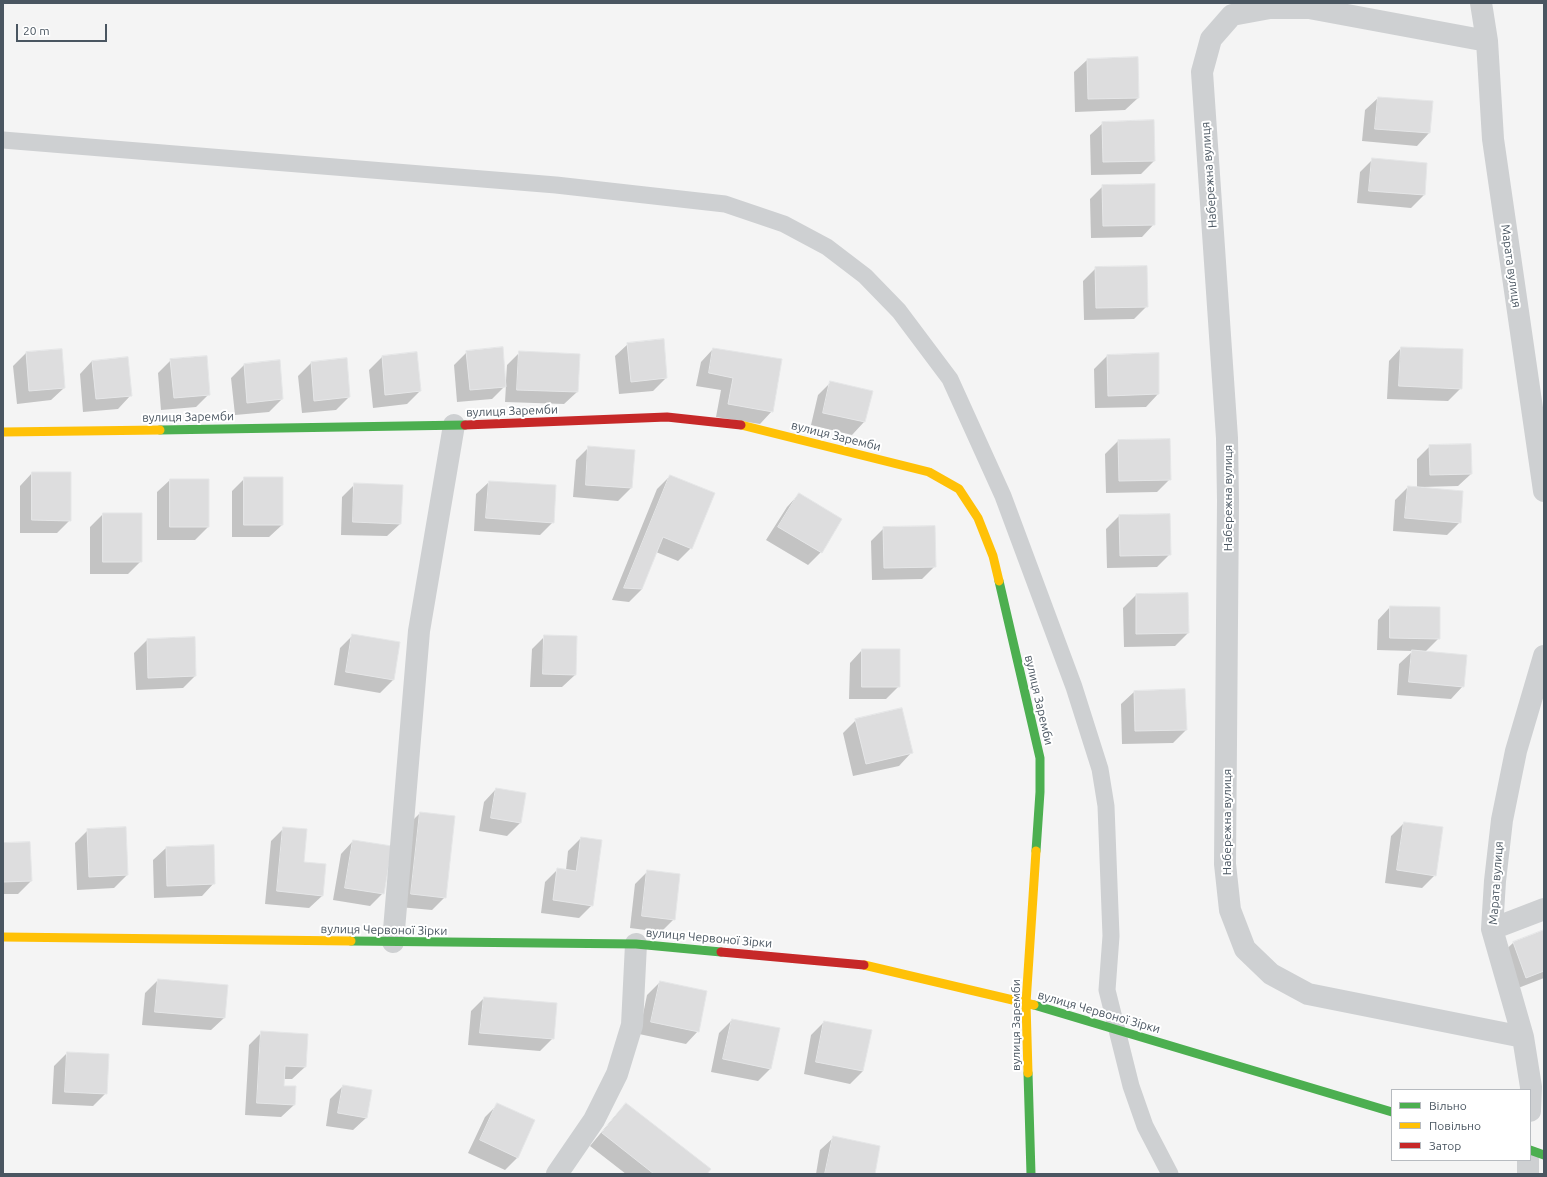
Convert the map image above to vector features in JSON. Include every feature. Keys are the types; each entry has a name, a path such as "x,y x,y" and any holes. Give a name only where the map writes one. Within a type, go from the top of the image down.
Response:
{"street":[{"name":"Марата вулиця","path":"1481,3 1486,41 1493,139 1544,490"},
{"name":"Набережна вулиця","path":"1486,41 1309,8 1270,8 1232,15 1212,39 1202,72 1227,438 1228,509 1225,864 1230,910 1245,949 1271,974 1308,994 1523,1037"},
{"name":"вулиця Заремби","path":"3,432 454,425 667,417 741,425 929,472 959,489 978,518 994,556 1040,758 1040,792 1026,1003 1031,1174"},
{"path":"393,942 419,631 454,425"},
{"name":"Марата вулиця","path":"1531,1089 1523,1037 1492,929 1495,881 1502,820 1516,751 1544,656"},
{"path":"1492,929 1544,909"},
{"name":"вулиця Червоної Зірки","path":"3,937 636,944 868,965 1026,1003 1391,1112"},
{"path":"557,1174 594,1120 617,1074 632,1024 636,944"},
{"path":"1531,1150 1544,1147"},
{"path":"1531,1150 1544,1155"},
{"path":"1528,1161 1528,1174"}],"lane":[{"path":"3,140 548,185 725,204 784,224 827,247 865,276 899,311 950,379 1003,496 1074,687 1100,769 1106,806 1111,936 1107,990 1131,1086 1145,1126 1170,1174"}],"building":[{"path":"1138,57 1139,98 1088,99 1087,59"},
{"path":"1378,97 1433,101 1430,133 1375,129"},
{"path":"1154,120 1155,161 1103,162 1102,122"},
{"path":"1372,158 1427,163 1425,195 1369,191"},
{"path":"1155,184 1155,225 1103,226 1102,185"},
{"path":"1147,266 1148,307 1096,308 1095,267"},
{"path":"664,339 667,378 631,382 627,343"},
{"path":"503,347 506,387 470,390 466,351"},
{"path":"1401,347 1463,349 1462,389 1399,386"},
{"path":"713,348 782,359 773,412 728,404 733,378 709,373"},
{"path":"62,349 65,388 29,391 26,352"},
{"path":"519,351 580,354 578,392 517,390"},
{"path":"417,352 421,391 385,395 382,356"},
{"path":"1159,353 1159,394 1108,396 1107,355"},
{"path":"207,356 210,395 174,398 170,359"},
{"path":"128,357 132,396 96,399 92,361"},
{"path":"347,358 350,397 314,401 311,362"},
{"path":"280,360 283,399 247,403 244,364"},
{"path":"830,381 873,391 865,422 823,413"},
{"path":"1170,439 1171,480 1119,481 1118,440"},
{"path":"1471,444 1472,474 1430,475 1429,445"},
{"path":"588,446 635,450 632,488 586,485"},
{"path":"32,472 71,472 71,521 32,520"},
{"path":"670,475 715,493 692,549 663,537 642,589 624,588"},
{"path":"244,477 283,477 283,525 244,525"},
{"path":"170,479 209,479 209,527 170,527"},
{"path":"489,481 556,485 554,523 486,518"},
{"path":"354,483 403,485 401,524 353,522"},
{"path":"1408,486 1463,491 1461,523 1405,518"},
{"path":"799,493 842,519 822,553 778,527"},
{"path":"103,513 142,513 142,562 103,562"},
{"path":"1170,514 1171,555 1120,556 1119,515"},
{"path":"935,526 936,567 884,568 883,527"},
{"path":"1188,593 1189,633 1136,634 1136,594"},
{"path":"1390,606 1440,607 1440,639 1390,638"},
{"path":"352,634 400,642 394,680 346,672"},
{"path":"544,635 577,636 576,675 543,674"},
{"path":"195,637 196,676 148,678 147,639"},
{"path":"862,649 900,649 900,687 862,687"},
{"path":"1412,650 1467,655 1464,687 1409,682"},
{"path":"1185,689 1187,730 1135,731 1134,691"},
{"path":"902,708 913,753 866,764 855,719"},
{"path":"496,788 526,793 521,823 491,818"},
{"path":"420,812 455,816 446,898 411,894"},
{"path":"1404,822 1443,827 1436,876 1397,870"},
{"path":"126,827 128,875 89,877 87,829"},
{"path":"283,827 307,829 304,862 326,864 323,896 277,891"},
{"path":"581,837 602,840 593,906 553,900 557,868 576,871"},
{"path":"353,840 392,846 384,894 345,888"},
{"path":"30,842 32,881 3,882 3,843"},
{"path":"214,845 215,884 167,886 166,847"},
{"path":"647,870 680,874 675,920 642,916"},
{"path":"1544,930 1544,971 1526,978 1513,942"},
{"path":"158,979 228,985 225,1018 155,1012"},
{"path":"660,981 707,991 699,1032 651,1022"},
{"path":"484,997 557,1003 554,1039 480,1033"},
{"path":"732,1019 780,1028 771,1069 723,1059"},
{"path":"824,1021 872,1030 863,1071 816,1062"},
{"path":"261,1031 308,1034 306,1067 285,1066 284,1086 296,1086 295,1105 257,1103"},
{"path":"67,1052 109,1054 107,1094 65,1092"},
{"path":"343,1085 372,1090 367,1118 338,1113"},
{"path":"497,1103 535,1120 518,1158 480,1140"},
{"path":"626,1103 711,1169 707,1174 654,1174 602,1133"},
{"path":"833,1136 880,1146 875,1174 825,1174"}],"traffic: fast":[{"path":"160,430 465,425"},
{"path":"999,581 1040,758 1040,792 1036,851"},
{"path":"351,941 636,944 721,952"},
{"path":"1034,1005 1391,1112"},
{"path":"1028,1073 1031,1174"},
{"path":"1531,1150 1544,1155"}],"traffic: slow":[{"path":"741,425 929,472 959,489 978,518 993,556 999,581"},
{"path":"3,432 160,430"},
{"path":"1028,1073 1026,1003 1036,851"},
{"path":"3,937 351,941"},
{"path":"864,965 1034,1005"}],"traffic: jam":[{"path":"465,425 667,417 741,425"},
{"path":"721,952 864,965"}]}
